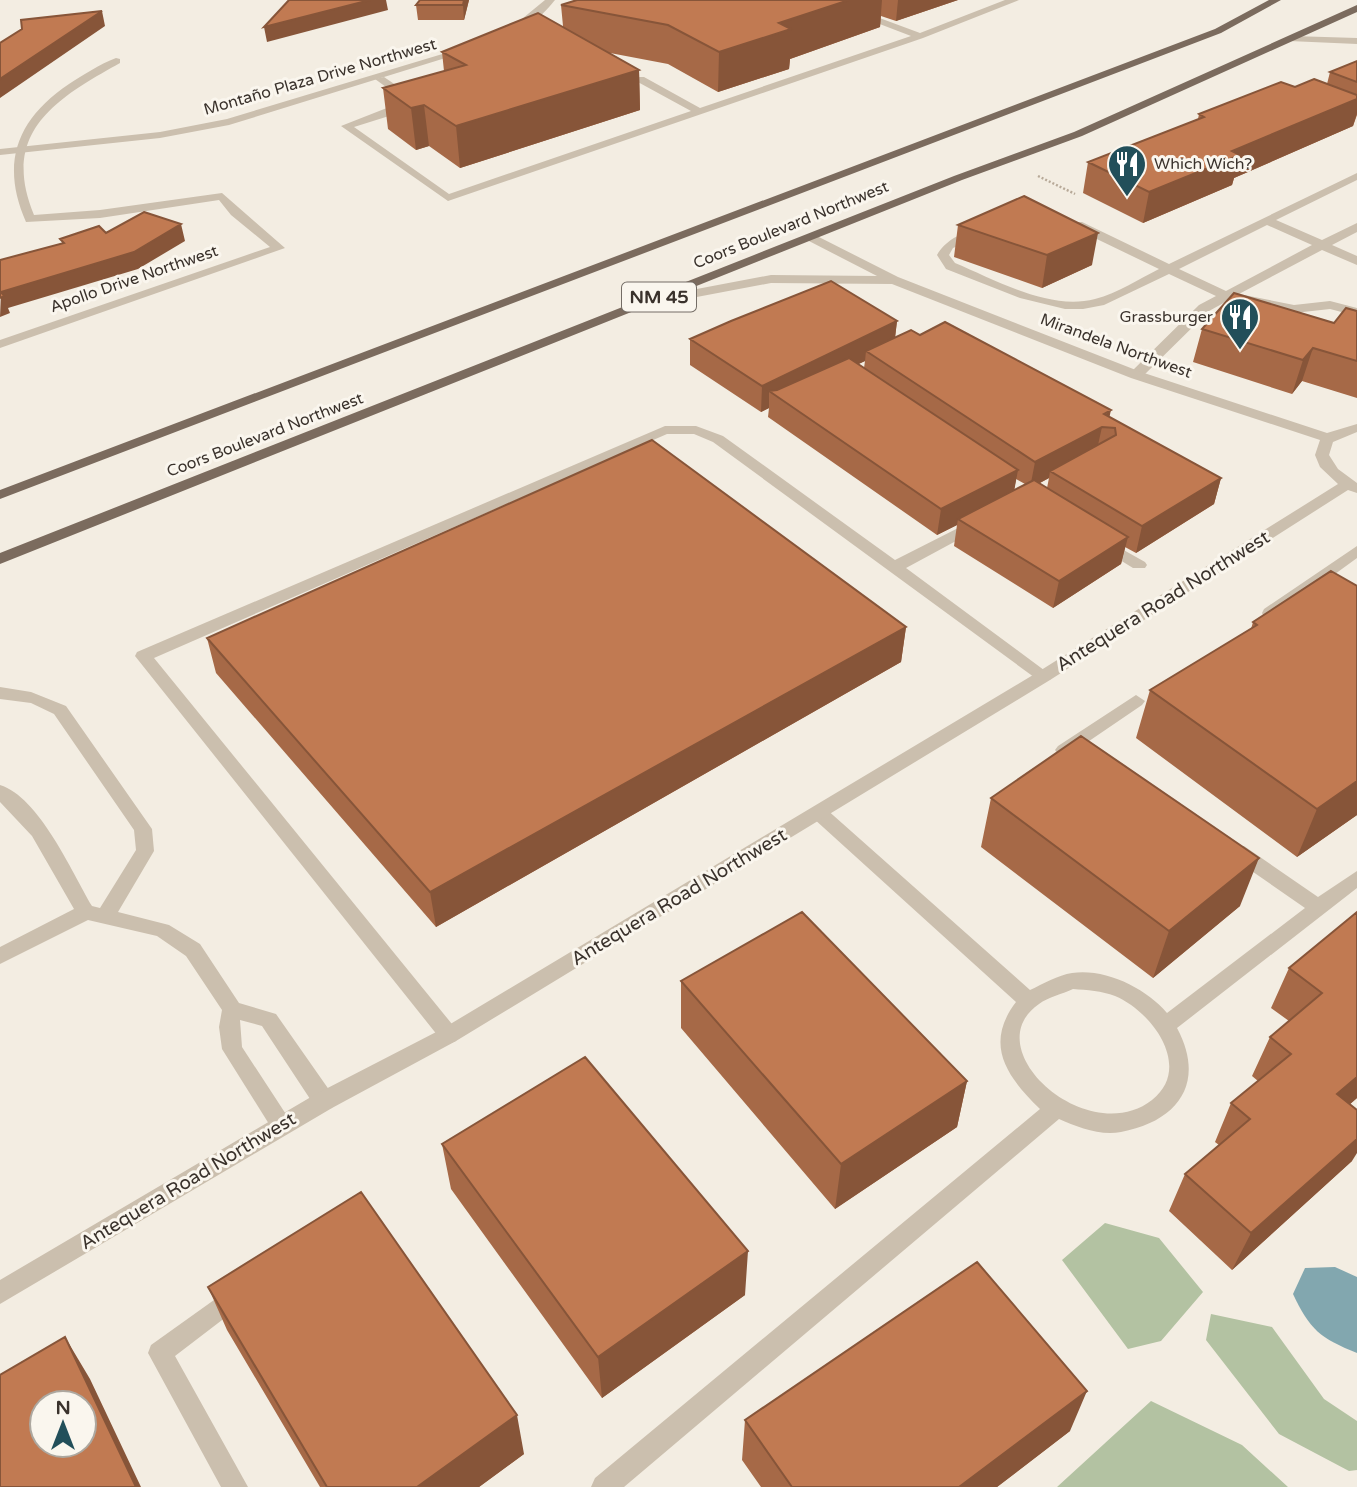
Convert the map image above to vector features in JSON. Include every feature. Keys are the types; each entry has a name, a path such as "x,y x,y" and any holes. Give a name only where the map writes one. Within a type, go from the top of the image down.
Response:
{"main road":[{"name":"Coors Boulevard Northwest","path":"0,495 1218,31 1276,0"},
{"name":"Coors Boulevard Northwest","path":"0,559 811,237 1078,134 1357,8"}],"street":[{"path":"514,30 542,10 550,0"},
{"path":"822,0 920,36"},
{"path":"380,79 402,94 402,105 385,114 346,126 448,198 920,36 1014,0"},
{"path":"1292,39 1357,41"},
{"name":"Montaño Plaza Drive Northwest","path":"0,152 160,135 229,122 380,79 480,46"},
{"path":"20,149 33,120 49,102 65,89 116,61"},
{"path":"640,79 700,112"},
{"name":"Apollo Drive Northwest","path":"0,344 279,248 235,213 222,196 100,214 30,219 17,184 20,149"},
{"path":"984,230 948,246 943,255 950,267 1045,301 1073,306 1099,303 1357,176"},
{"path":"1060,216 1224,295 1294,309 1330,305 1357,312"},
{"path":"1268,221 1357,261"},
{"path":"1136,375 1204,308 1224,295 1357,227"},
{"name":"Mirandela Northwest","path":"811,237 894,280 1136,375 1327,438"},
{"name":"Mirandela Northwest","path":"644,303 771,279 894,280"},
{"path":"1353,487 1331,474 1322,461 1320,449 1327,438 1340,431 1357,428"},
{"path":"449,1035 143,656 665,430 696,430 719,439 1044,676"},
{"name":"Antequera Road Northwest","path":"0,1293 282,1125 449,1035 1353,487"},
{"path":"895,568 992,516"},
{"path":"1095,538 1139,565"},
{"path":"1261,619 1316,586 1357,551"},
{"path":"0,693 37,698 60,710 143,829 145,851 96,914 0,956"},
{"path":"1050,759 1086,743 1136,701"},
{"path":"0,792 16,803 30,819 96,914 162,930 193,950 232,1009 269,1020 324,1101"},
{"path":"819,813 1027,999"},
{"path":"1224,842 1318,907"},
{"path":"1167,1024 1357,878"},
{"path":"1072,981 1098,983 1125,991 1148,1005 1167,1024 1178,1047 1181,1069 1174,1091 1159,1108 1137,1120 1110,1124 1082,1120 1055,1109 1034,1094 1018,1074 1009,1053 1008,1033 1015,1014 1027,999 1047,987 1072,981"},
{"path":"232,1009 229,1027 232,1049 282,1125"},
{"path":"604,1487 1055,1109"},
{"path":"235,1487 160,1353 253,1283"}],"path":[{"path":"1038,176 1075,194"}],"green space":[{"path":"1105,1223 1159,1238 1203,1292 1161,1341 1128,1349 1062,1260"},
{"path":"1211,1314 1272,1327 1324,1399 1357,1421 1357,1470 1349,1471 1279,1434 1206,1340"},
{"path":"1151,1401 1242,1445 1288,1487 1057,1487"}],"water":[{"path":"1335,1267 1357,1277 1357,1353 1334,1343 1311,1325 1293,1294 1305,1268"}],"building":[{"path":"289,0 370,0 264,27"},
{"path":"420,0 464,0 463,5 416,5"},
{"path":"577,0 849,0 779,23 791,29 719,52 668,25 561,5"},
{"path":"102,11 0,79 0,43 22,29 21,20"},
{"path":"538,13 639,70 456,126 424,105 411,108 383,88 466,65 442,52"},
{"path":"1357,61 1357,82 1330,72"},
{"path":"1314,79 1357,95 1357,99 1232,151 1240,155 1149,192 1088,162 1204,117 1199,114 1281,82 1295,87"},
{"path":"1024,196 1098,233 1047,255 958,225"},
{"path":"144,212 181,224 134,252 1,292 4,296 0,298 0,260 64,243 60,239 99,226 106,233"},
{"path":"831,281 897,321 762,386 690,339 731,321"},
{"path":"1234,293 1334,323 1346,308 1357,311 1357,361 1313,348 1303,360 1202,329"},
{"path":"945,322 1111,410 1104,414 1221,478 1142,526 1050,471 1116,435 1115,428 1102,427 1035,462 866,351 911,330 920,335"},
{"path":"849,358 1018,470 941,509 769,391 777,390"},
{"path":"652,440 906,627 430,892 207,638"},
{"path":"1034,480 1128,537 1059,581 958,519"},
{"path":"1331,571 1357,586 1357,781 1317,809 1150,690 1257,625 1253,622"},
{"path":"1081,736 1259,858 1169,931 991,798"},
{"path":"802,912 967,1081 841,1164 681,981"},
{"path":"1357,912 1357,1077 1337,1094 1357,1110 1357,1139 1251,1233 1185,1174 1250,1119 1231,1103 1291,1054 1270,1037 1322,993 1289,968"},
{"path":"585,1057 748,1251 598,1357 442,1144"},
{"path":"361,1192 517,1415 417,1487 327,1487 208,1287"},
{"path":"977,1262 1087,1391 959,1487 792,1487 745,1420"},
{"path":"65,1337 90,1389 28,1389 28,1459 98,1459 98,1407 136,1487 0,1487 0,1375"}],"place":[{"name":"Which Wich?","path":"1127,198"},
{"name":"Grassburger","path":"1240,351"}]}
